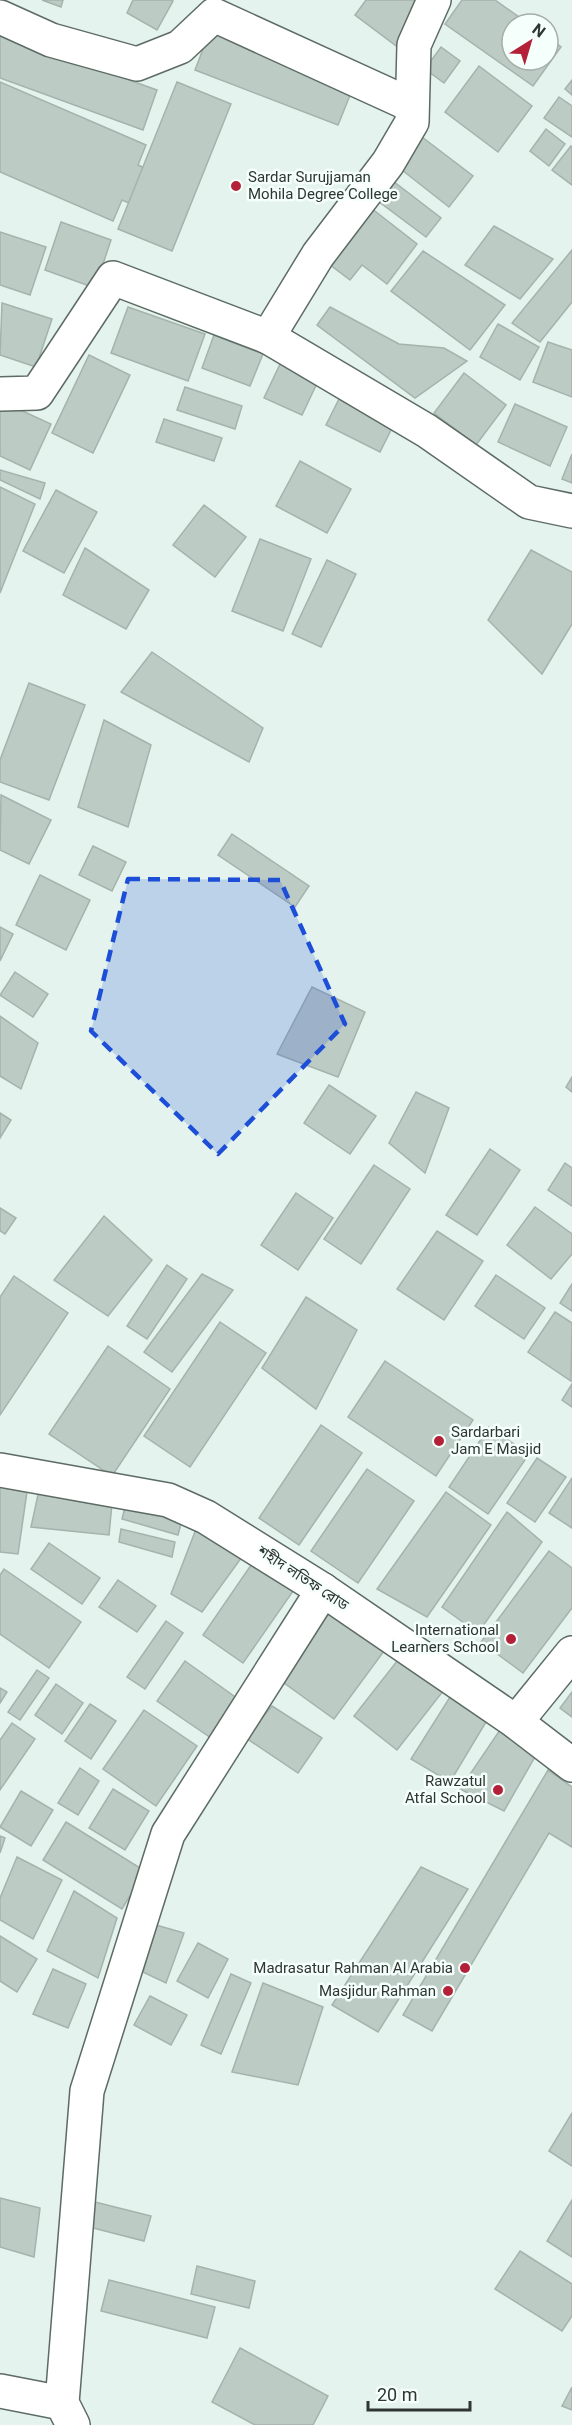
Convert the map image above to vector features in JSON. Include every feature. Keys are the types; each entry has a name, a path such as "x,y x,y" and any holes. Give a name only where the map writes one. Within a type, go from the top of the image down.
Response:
{"street":[{"path":"268,337 318,255 387,163 412,122 414,45 434,0"},
{"path":"0,17 51,40 137,64 180,47 214,15 411,105"},
{"path":"0,394 37,393 113,278 268,337 427,431 529,502 572,511"},
{"name":"শহীদ লতিফ রোড","path":"0,1470 168,1500 206,1517 323,1590 516,1722 572,1765"},
{"path":"0,2391 67,2414 87,2091 168,1834 323,1590"},
{"path":"516,1722 572,1653"}],"highlighted area":[{"path":"128,879 280,880 345,1024 218,1154 91,1031"}],"building":[{"path":"42,0 63,0 61,7"},
{"path":"133,0 173,1 157,30 127,13"},
{"path":"366,0 419,0 399,48 355,15"},
{"path":"462,0 495,0 512,12 500,12 500,63 445,24"},
{"path":"211,28 355,83 338,125 195,70"},
{"path":"0,34 157,90 143,130 0,78"},
{"path":"441,47 460,61 444,83 425,69"},
{"path":"479,66 532,106 498,152 445,112"},
{"path":"513,72 543,72 533,86"},
{"path":"572,80 572,95 565,89"},
{"path":"0,82 146,145 138,165 166,177 150,212 122,200 113,221 0,172"},
{"path":"177,82 231,104 172,251 118,229"},
{"path":"559,97 572,106 572,137 544,118"},
{"path":"546,129 565,144 549,166 530,151"},
{"path":"422,137 473,176 449,207 398,167"},
{"path":"572,147 572,185 552,170"},
{"path":"393,181 441,218 426,237 378,201"},
{"path":"371,208 417,244 387,284 362,265 350,280 329,264"},
{"path":"61,222 111,240 95,288 45,270"},
{"path":"494,226 553,259 520,299 465,265"},
{"path":"0,232 46,247 30,295 0,285"},
{"path":"572,250 572,302 540,342 512,323"},
{"path":"423,251 505,305 470,350 391,291"},
{"path":"2,303 52,319 36,367 0,355"},
{"path":"128,307 205,334 188,381 111,353"},
{"path":"330,307 399,344 444,348 467,361 415,398 317,325"},
{"path":"498,324 539,347 520,380 480,357"},
{"path":"214,335 263,354 250,386 202,368"},
{"path":"548,342 572,350 572,397 533,382"},
{"path":"89,355 130,375 93,453 52,433"},
{"path":"282,360 319,379 302,415 264,398"},
{"path":"464,373 506,405 476,445 434,413"},
{"path":"185,387 242,406 235,429 177,410"},
{"path":"342,393 396,420 380,452 326,425"},
{"path":"3,402 51,424 30,470 0,456 0,408"},
{"path":"515,404 567,427 550,466 498,442"},
{"path":"164,419 222,438 214,461 156,442"},
{"path":"572,454 572,483 562,479"},
{"path":"300,461 351,489 327,533 276,506"},
{"path":"0,470 45,483 40,499 0,480"},
{"path":"0,487 35,504 0,593"},
{"path":"56,490 97,512 64,573 23,551"},
{"path":"204,505 246,537 215,577 173,545"},
{"path":"260,539 311,559 283,631 232,611"},
{"path":"85,548 149,590 126,629 63,595"},
{"path":"531,550 572,572 572,624 542,674 488,620"},
{"path":"327,560 356,574 321,647 292,634"},
{"path":"152,652 263,728 249,762 121,692"},
{"path":"29,683 85,705 49,800 0,782 0,760"},
{"path":"104,720 151,745 128,827 78,807"},
{"path":"1,795 51,820 29,864 0,850"},
{"path":"232,834 309,886 295,907 218,855"},
{"path":"93,846 126,862 112,891 79,875"},
{"path":"40,875 90,900 66,950 16,925"},
{"path":"0,927 13,934 0,961"},
{"path":"15,972 48,994 33,1017 0,995"},
{"path":"312,987 365,1012 338,1077 277,1054"},
{"path":"0,1016 38,1043 21,1089 0,1076"},
{"path":"572,1077 572,1092 566,1087"},
{"path":"329,1085 376,1116 350,1154 304,1123"},
{"path":"416,1092 449,1108 425,1173 389,1143"},
{"path":"0,1113 11,1120 0,1138"},
{"path":"490,1149 520,1170 477,1235 446,1215"},
{"path":"565,1163 572,1168 572,1206 548,1190"},
{"path":"374,1165 410,1189 361,1264 324,1239"},
{"path":"296,1193 333,1218 298,1270 261,1245"},
{"path":"535,1207 572,1234 572,1254 551,1279 507,1245"},
{"path":"0,1208 16,1218 5,1234 0,1231"},
{"path":"104,1216 152,1260 108,1316 54,1280"},
{"path":"437,1231 483,1261 444,1320 397,1289"},
{"path":"167,1265 187,1279 147,1339 127,1326"},
{"path":"202,1274 233,1290 172,1372 144,1352"},
{"path":"496,1275 545,1308 524,1339 475,1306"},
{"path":"14,1276 68,1313 0,1415 0,1297"},
{"path":"572,1284 572,1311 560,1303"},
{"path":"306,1297 357,1330 316,1409 262,1368"},
{"path":"555,1312 572,1323 571,1381 528,1352"},
{"path":"220,1322 266,1353 190,1467 144,1436"},
{"path":"108,1346 170,1389 112,1476 49,1434"},
{"path":"385,1361 473,1420 436,1476 348,1417"},
{"path":"572,1384 572,1407 562,1400"},
{"path":"321,1425 362,1453 299,1545 259,1518"},
{"path":"489,1427 529,1454 488,1514 449,1487"},
{"path":"537,1458 566,1477 535,1522 507,1503"},
{"path":"367,1469 414,1501 358,1583 311,1551"},
{"path":"572,1478 572,1528 549,1513"},
{"path":"0,1482 28,1485 18,1554 0,1552"},
{"path":"39,1490 113,1493 109,1535 31,1527"},
{"path":"446,1492 491,1525 427,1617 377,1589"},
{"path":"128,1495 185,1509 178,1535 122,1519"},
{"path":"507,1512 542,1542 478,1633 442,1607"},
{"path":"198,1524 247,1550 202,1612 171,1594"},
{"path":"121,1529 175,1542 172,1557 119,1542"},
{"path":"49,1543 100,1578 82,1604 31,1569"},
{"path":"549,1551 572,1568 572,1608 523,1673 481,1642"},
{"path":"258,1555 298,1584 243,1663 203,1635"},
{"path":"4,1569 81,1622 49,1668 0,1634 0,1575"},
{"path":"118,1580 156,1606 137,1632 99,1607"},
{"path":"333,1607 387,1647 334,1719 280,1680"},
{"path":"166,1621 183,1633 145,1689 127,1677"},
{"path":"401,1656 444,1690 397,1750 354,1716"},
{"path":"185,1661 238,1699 211,1738 157,1701"},
{"path":"37,1670 49,1678 20,1720 8,1712"},
{"path":"56,1684 83,1703 62,1734 35,1715"},
{"path":"0,1688 7,1692 0,1703"},
{"path":"572,1692 572,1717 560,1708"},
{"path":"450,1697 486,1722 450,1782 411,1759"},
{"path":"90,1704 116,1721 91,1759 65,1741"},
{"path":"272,1706 322,1738 298,1773 246,1738"},
{"path":"144,1710 197,1746 156,1806 103,1769"},
{"path":"12,1723 35,1739 0,1790 0,1740"},
{"path":"502,1727 540,1748 504,1811 460,1789"},
{"path":"80,1768 99,1781 78,1815 58,1803"},
{"path":"548,1770 572,1787 572,1847 549,1833 432,2031 403,2015"},
{"path":"113,1789 149,1811 125,1850 89,1828"},
{"path":"21,1791 53,1810 31,1846 0,1827"},
{"path":"66,1822 145,1871 122,1909 43,1860"},
{"path":"0,1836 5,1838 0,1853"},
{"path":"17,1857 62,1880 33,1939 0,1920 0,1898"},
{"path":"421,1867 468,1889 378,2032 332,2005"},
{"path":"74,1891 117,1918 98,1978 47,1951"},
{"path":"156,1925 184,1933 166,1983 143,1972"},
{"path":"0,1936 37,1959 17,1992 0,1981"},
{"path":"198,1943 228,1959 208,1998 177,1981"},
{"path":"53,1969 86,1984 68,2028 33,2014"},
{"path":"231,1974 251,1983 221,2054 201,2045"},
{"path":"263,1983 323,2007 298,2085 232,2072"},
{"path":"150,1996 187,2015 171,2045 134,2025"},
{"path":"572,2113 572,2166 549,2151"},
{"path":"0,2198 40,2208 34,2257 0,2247"},
{"path":"572,2200 572,2257 547,2241"},
{"path":"95,2202 151,2216 144,2241 89,2227"},
{"path":"520,2251 572,2284 572,2316 562,2331 495,2289"},
{"path":"197,2266 255,2281 249,2308 191,2294"},
{"path":"109,2280 215,2307 207,2338 101,2311"},
{"path":"240,2348 328,2396 313,2425 255,2425 212,2402"},
{"path":"572,2387 572,2410 562,2406"}],"place":[{"name":"Sardar Surujjaman Mohila Degree College","path":"236,186"},
{"name":"Sardarbari Jam E Masjid","path":"439,1441"},
{"name":"International Learners School","path":"511,1639"},
{"name":"Rawzatul Atfal School","path":"498,1790"},
{"name":"Madrasatur Rahman Al Arabia","path":"465,1968"},
{"name":"Masjidur Rahman","path":"448,1991"}]}
